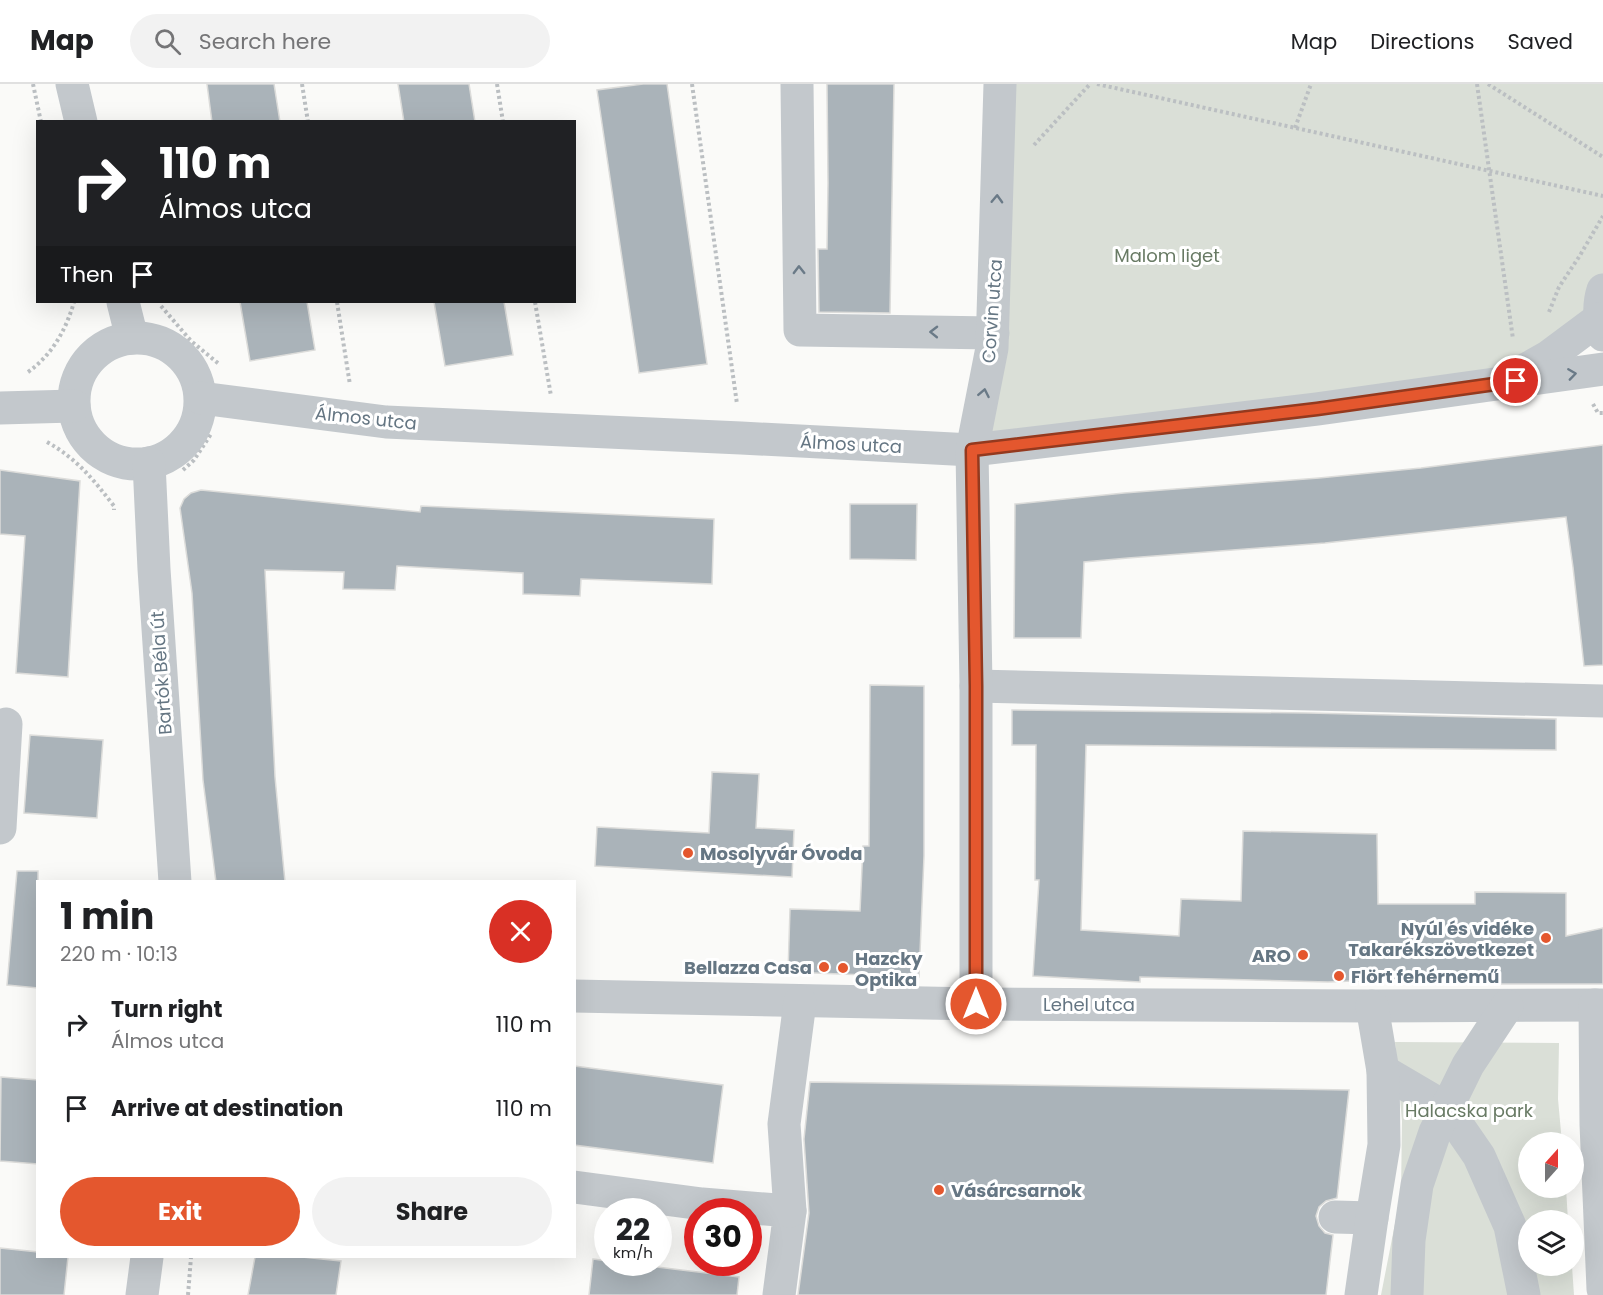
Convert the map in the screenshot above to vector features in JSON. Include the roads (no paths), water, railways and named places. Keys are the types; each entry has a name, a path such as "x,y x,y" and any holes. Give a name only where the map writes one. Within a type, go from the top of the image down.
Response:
{"street":[{"path":"72,84 81,120"},
{"path":"797,84 800,330 993,333"},
{"name":"Corvin utca","path":"976,1004 976,686 972,450 992,348 1000,84"},
{"path":"123,303 132,338"},
{"name":"Álmos utca","path":"1499,383 1548,357 1602,315"},
{"path":"132,338 152,340 171,348 178,354 186,361 196,379 201,398 199,416 192,433 181,447 166,458 164,469 114,460 99,451 86,438 78,423 74,406 75,389 80,374 90,360 102,349 132,338"},
{"name":"Álmos utca","path":"201,398 386,422 972,450 1317,409 1603,369"},
{"path":"0,408 74,406"},
{"name":"Bartók Béla út","path":"164,469 154,569 175,880"},
{"path":"976,686 1603,701"},
{"path":"0,828 6,724"},
{"name":"Lehel utca","path":"576,996 976,1004 1599,1005"},
{"path":"778,1295 790,1212 784,1124 800,1002"},
{"path":"1599,1005 1596,1124 1603,1289"},
{"path":"1361,1295 1384,1145 1383,1071 1372,1006"},
{"path":"1407,1295 1408,1240 1417,1185 1435,1132 1468,1065 1507,1006"},
{"path":"1383,1071 1446,1108 1479,1156 1510,1227 1524,1295"},
{"path":"576,1187 702,1204 790,1212"},
{"path":"1335,1217 1372,1218"},
{"path":"142,1295 147,1258"}],"place":[{"name":"Mosolyvár Óvoda","path":"688,853"},
{"name":"Nyúl és vidéke Takarékszövetkezet","path":"1546,938"},
{"name":"ARO","path":"1303,955"},
{"name":"Bellazza Casa","path":"824,967"},
{"name":"Hazcky Optika","path":"843,968"},
{"name":"Flört fehérnemű","path":"1339,976"},
{"name":"Vásárcsarnok","path":"939,1190"}],"park label":[{"name":"Malom liget","path":"1167,255"},
{"name":"Halacska park","path":"1469,1110"}]}
